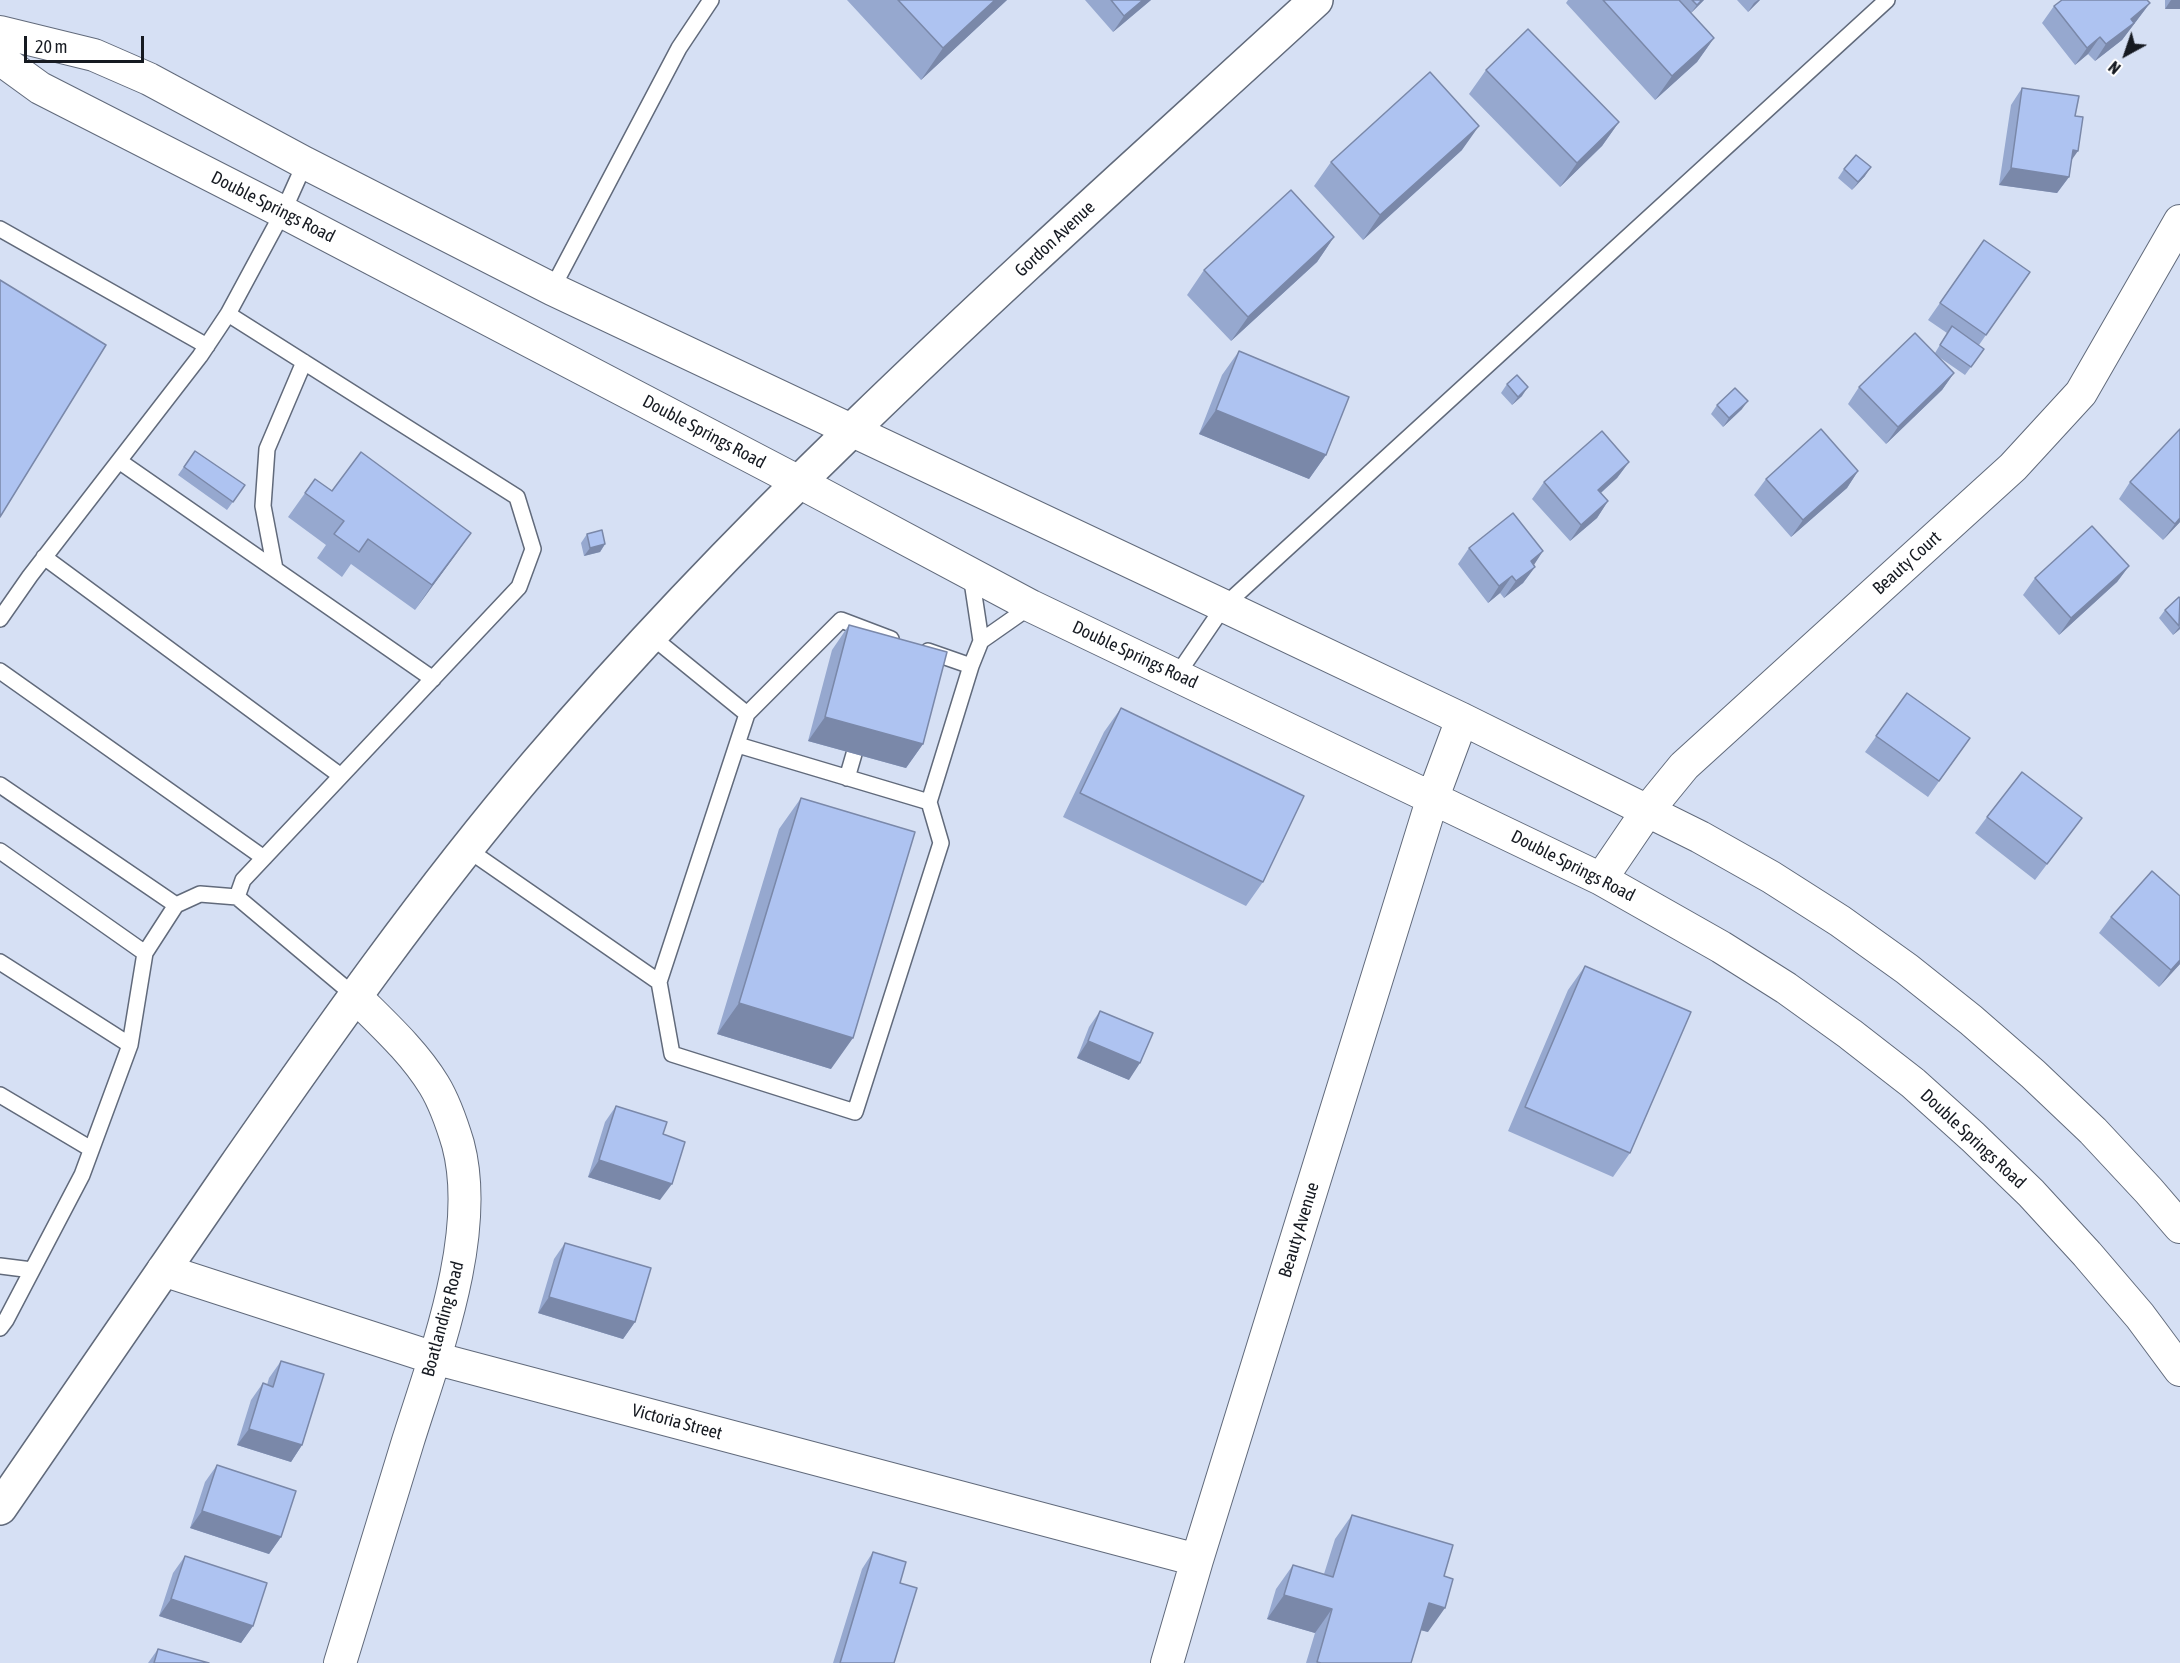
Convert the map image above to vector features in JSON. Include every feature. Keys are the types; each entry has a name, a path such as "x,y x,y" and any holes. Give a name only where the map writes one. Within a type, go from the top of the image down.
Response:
{"main road":[{"name":"Gordon Avenue","path":"0,1508 292,1085 467,849 538,761 651,636 799,482 1083,213 1316,0"}],"street":[{"path":"0,32 94,55 149,80 305,163 552,289 1462,719 1648,810 1771,877 1840,921 1907,969 1971,1020 2093,1131 2150,1191 2180,1227"},
{"name":"Double Springs Road","path":"0,59 40,88 283,212 799,482 1030,606 1601,879 1721,947 1786,988 1850,1034 1913,1083 1973,1137 2031,1193 2140,1316 2180,1370"},
{"name":"Beauty Court","path":"1601,879 1648,810 1684,766 2013,467 2081,393 2180,221"},
{"name":"Beauty Avenue","path":"1167,1663 1433,797 1462,719"},
{"name":"Boatlanding Road","path":"340,1663 434,1358 459,1262 465,1186 458,1146 447,1113 428,1076 388,1029 356,997"},
{"name":"Victoria Street","path":"163,1270 434,1358 1197,1560"}],"lane":[{"path":"552,289 679,48 711,0"},
{"path":"1177,675 1224,606 1887,0"},
{"path":"0,619 44,557 207,346 228,314 283,212 305,163"},
{"path":"0,229 207,346"},
{"path":"228,314 517,497 533,549 519,587 243,880 237,897"},
{"path":"275,569 263,506 267,449 304,362"},
{"path":"119,461 433,679"},
{"path":"44,557 341,776"},
{"path":"971,575 981,641 971,666 929,802 941,843 855,1112 672,1054 659,981 747,714 841,620 971,666"},
{"path":"981,641 1030,606"},
{"path":"651,636 747,714"},
{"path":"886,655 890,638"},
{"path":"0,671 264,858"},
{"path":"738,745 929,802"},
{"path":"847,778 854,754"},
{"path":"0,785 176,905"},
{"path":"467,849 659,981"},
{"path":"0,851 145,953"},
{"path":"0,1328 82,1175 130,1045 145,953 176,905 200,894 237,897 356,997"},
{"path":"0,962 130,1045"},
{"path":"0,1095 91,1149"},
{"path":"0,1266 32,1270"}],"building":[{"path":"898,0 995,0 943,48"},
{"path":"1111,0 1143,0 1124,16"},
{"path":"1603,0 1679,0 1714,38 1672,76"},
{"path":"1692,0 1702,0 1697,5"},
{"path":"2062,0 2147,0 2150,3 2131,19 2134,23 2106,44 2100,37 2087,48 2054,6"},
{"path":"1528,29 1619,122 1577,163 1486,70"},
{"path":"1430,72 1479,126 1380,215 1331,162"},
{"path":"2022,88 2079,96 2075,116 2083,117 2078,151 2073,150 2069,177 2011,168"},
{"path":"1856,155 1871,167 1858,182 1844,169"},
{"path":"1291,190 1334,237 1248,317 1204,270"},
{"path":"1984,240 2030,272 1986,335 1940,303"},
{"path":"0,280 106,345 0,517"},
{"path":"1952,326 1984,349 1971,367 1940,345"},
{"path":"1915,333 1954,373 1898,427 1859,387"},
{"path":"1239,351 1349,397 1326,455 1216,410"},
{"path":"1517,375 1528,387 1518,397 1507,384"},
{"path":"1735,388 1748,401 1729,418 1717,405"},
{"path":"1821,429 1858,471 1803,520 1766,479"},
{"path":"2180,429 2180,518 2175,524 2130,482"},
{"path":"1602,431 1629,462 1598,490 1608,501 1581,525 1544,482"},
{"path":"195,451 245,485 233,502 184,467"},
{"path":"361,452 471,533 432,585 368,539 359,552 334,534 344,521 305,493 315,479 332,491"},
{"path":"1513,513 1543,551 1531,561 1535,567 1516,581 1512,576 1499,586 1469,548"},
{"path":"2092,526 2129,566 2071,618 2035,578"},
{"path":"602,530 605,544 590,548 587,534"},
{"path":"2180,598 2179,626 2165,610"},
{"path":"849,625 947,652 923,744 825,717"},
{"path":"1907,693 1970,738 1939,781 1876,736"},
{"path":"1121,708 1304,796 1263,882 1080,793"},
{"path":"2022,772 2082,818 2047,864 1987,817"},
{"path":"801,798 915,832 853,1038 739,1003"},
{"path":"2152,871 2180,896 2180,960 2171,970 2111,917"},
{"path":"1585,966 1691,1012 1630,1153 1525,1107"},
{"path":"1100,1011 1153,1033 1140,1063 1088,1041"},
{"path":"616,1106 667,1122 663,1134 685,1142 672,1184 599,1160"},
{"path":"565,1243 651,1268 635,1322 549,1297"},
{"path":"281,1361 324,1374 302,1445 249,1429 263,1383 273,1387"},
{"path":"217,1465 296,1491 281,1537 202,1511"},
{"path":"1352,1515 1453,1545 1444,1576 1453,1579 1445,1608 1429,1603 1411,1663 1317,1662 1332,1609 1284,1595 1293,1565 1333,1577"},
{"path":"873,1552 906,1562 900,1583 917,1588 894,1663 840,1663"},
{"path":"185,1556 267,1583 253,1626 171,1599"},
{"path":"158,1649 209,1663 154,1663"}]}
